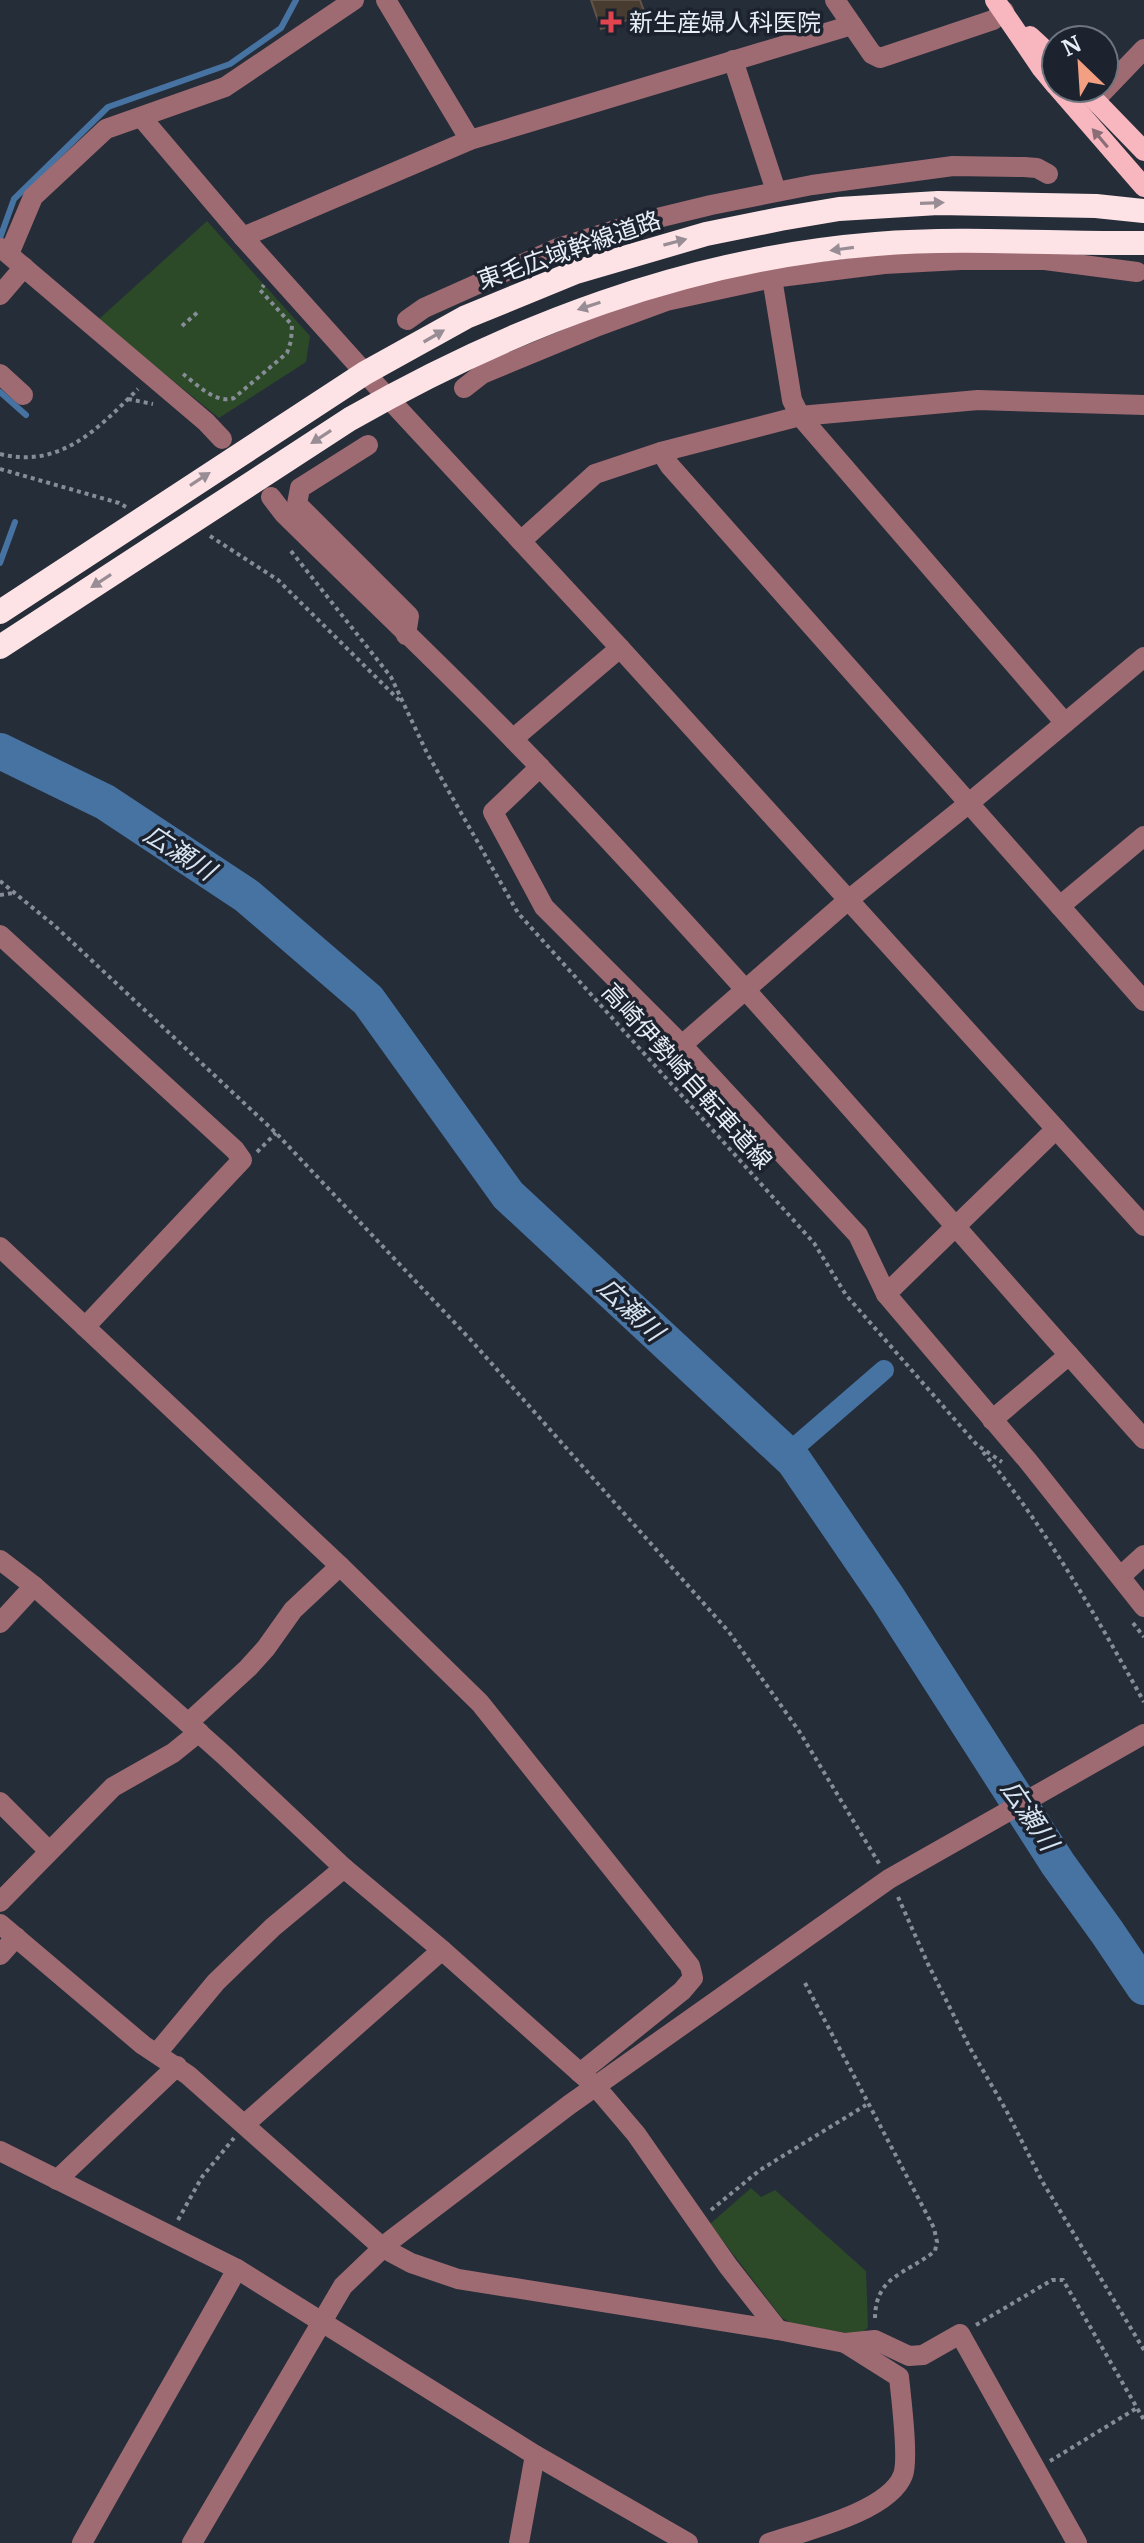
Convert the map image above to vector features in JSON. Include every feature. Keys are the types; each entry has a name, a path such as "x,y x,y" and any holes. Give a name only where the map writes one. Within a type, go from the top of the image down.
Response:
{"highway":[{"name":"東毛広域幹線道路","path":"0,612 131,515 365,373 466,317 576,272 657,247 839,209 938,203 1028,204 1144,211"},
{"path":"0,647 350,419 489,347 565,315 643,288 766,259 874,244 959,240 1144,243"}],"main road":[{"path":"1000,6 1040,45"},
{"path":"1000,6 1040,66"},
{"path":"1072,104 1144,187"},
{"path":"1099,104 1144,151"}],"street":[{"path":"0,295 9,254 33,197 106,129 225,87 354,0"},
{"path":"386,0 470,140"},
{"path":"835,0 872,54 880,58 993,20 1000,6"},
{"path":"243,237 470,140 852,25"},
{"path":"1120,69 1144,49"},
{"path":"733,60 776,191"},
{"path":"141,117 365,373 620,648 1144,1226"},
{"path":"407,320 424,308 558,248 637,223 776,191 953,166 1037,168 1048,174"},
{"path":"841,182 890,205"},
{"path":"1045,260 1073,244"},
{"path":"9,254 222,439"},
{"path":"464,388 482,374 666,301 772,278 884,264 960,260 1045,260 1137,272"},
{"path":"466,317 495,275"},
{"path":"772,278 792,400 800,416 1065,723"},
{"path":"643,288 666,301"},
{"path":"0,374 23,395"},
{"path":"521,541 595,474 661,452 800,416 978,400 1144,405"},
{"path":"368,445 300,488 297,504 409,616 406,635"},
{"path":"661,452 670,466 1144,1001"},
{"path":"271,497 284,514 540,767 745,990 1144,1439"},
{"path":"513,739 620,648"},
{"path":"682,1045 847,901 1144,657"},
{"path":"540,767 493,812 544,907 682,1045 858,1235 886,1294 1121,1576 1134,1609"},
{"path":"1060,906 1144,836"},
{"path":"0,935 235,1150 242,1160 85,1327"},
{"path":"886,1294 1056,1129"},
{"path":"2,1252 340,1566 480,1703 690,1966 693,1978 588,2080 383,2248 343,2286 192,2543"},
{"path":"992,1420 1069,1355"},
{"path":"1121,1576 1144,1555"},
{"path":"0,1560 34,1586 344,1868 588,2080 636,2134 778,2330"},
{"path":"0,1902 113,1787 173,1753 266,1648 293,1610 340,1566"},
{"path":"0,1623 34,1586"},
{"path":"588,2080 890,1878 1144,1734"},
{"path":"0,1802 49,1851"},
{"path":"157,2053 216,1982 273,1927 344,1868"},
{"path":"0,1955 8,1931 143,2045 177,2066 383,2248 411,2263 458,2279 845,2343 875,2340 909,2356 923,2355 960,2334 1077,2543"},
{"path":"245,2124 442,1950"},
{"path":"57,2180 177,2066"},
{"path":"0,2151 237,2269 535,2455 688,2543"},
{"path":"82,2543 203,2334 237,2269"},
{"path":"769,2543 870,2508 893,2491 904,2474 904,2416 899,2377 845,2343"},
{"path":"519,2543 535,2455"}],"path":[{"path":"183,374 217,398 227,400 234,398 287,353 292,325 260,290 267,280"},
{"path":"182,326 199,311"},
{"path":"0,454 32,459 60,452 79,442 128,399"},
{"path":"0,469 119,503 131,515"},
{"name":"高崎伊勢崎自転車道線","path":"205,534 278,580 406,707"},
{"name":"高崎伊勢崎自転車道線","path":"290,550 391,677 427,753 518,913 562,966 814,1243 846,1295 1011,1485 1109,1639 1144,1702"},
{"path":"0,881 55,926 276,1133 469,1338 729,1632 799,1731 890,1878 956,2020 1042,2181 1144,2350"},
{"path":"0,895 13,893"},
{"path":"253,1156 276,1133"},
{"name":"高崎伊勢崎自転車道線","path":"977,1445 1011,1469"},
{"path":"1134,1609 1144,1637"},
{"path":"805,1983 934,2228 937,2242 935,2251 881,2288 875,2308 875,2340"},
{"path":"697,2222 760,2170 867,2104"},
{"path":"169,2236 202,2177 245,2124"},
{"path":"960,2334 1052,2280 1063,2280 1144,2420"},
{"path":"1036,2470 1137,2408"}],"green space":[{"path":"207,221 310,336 306,362 219,418 98,320"},
{"path":"751,2188 761,2197 775,2190 866,2271 868,2327 860,2335 793,2324 782,2318 710,2224"}],"building":[{"name":"新生産婦人科医院","path":"591,0 640,0 645,14 601,29"}],"waterway":[{"path":"0,238 14,199 108,107 230,64 281,28 296,0"},
{"path":"0,392 26,415"},
{"path":"0,563 15,522"},
{"name":"広瀬川","path":"0,751 105,802 247,896 368,1000 508,1195 794,1461 887,1597 1058,1864 1144,1987"},
{"path":"787,1454 884,1370"}],"place":[{"name":"新生産婦人科医院","path":"611,22"}]}
